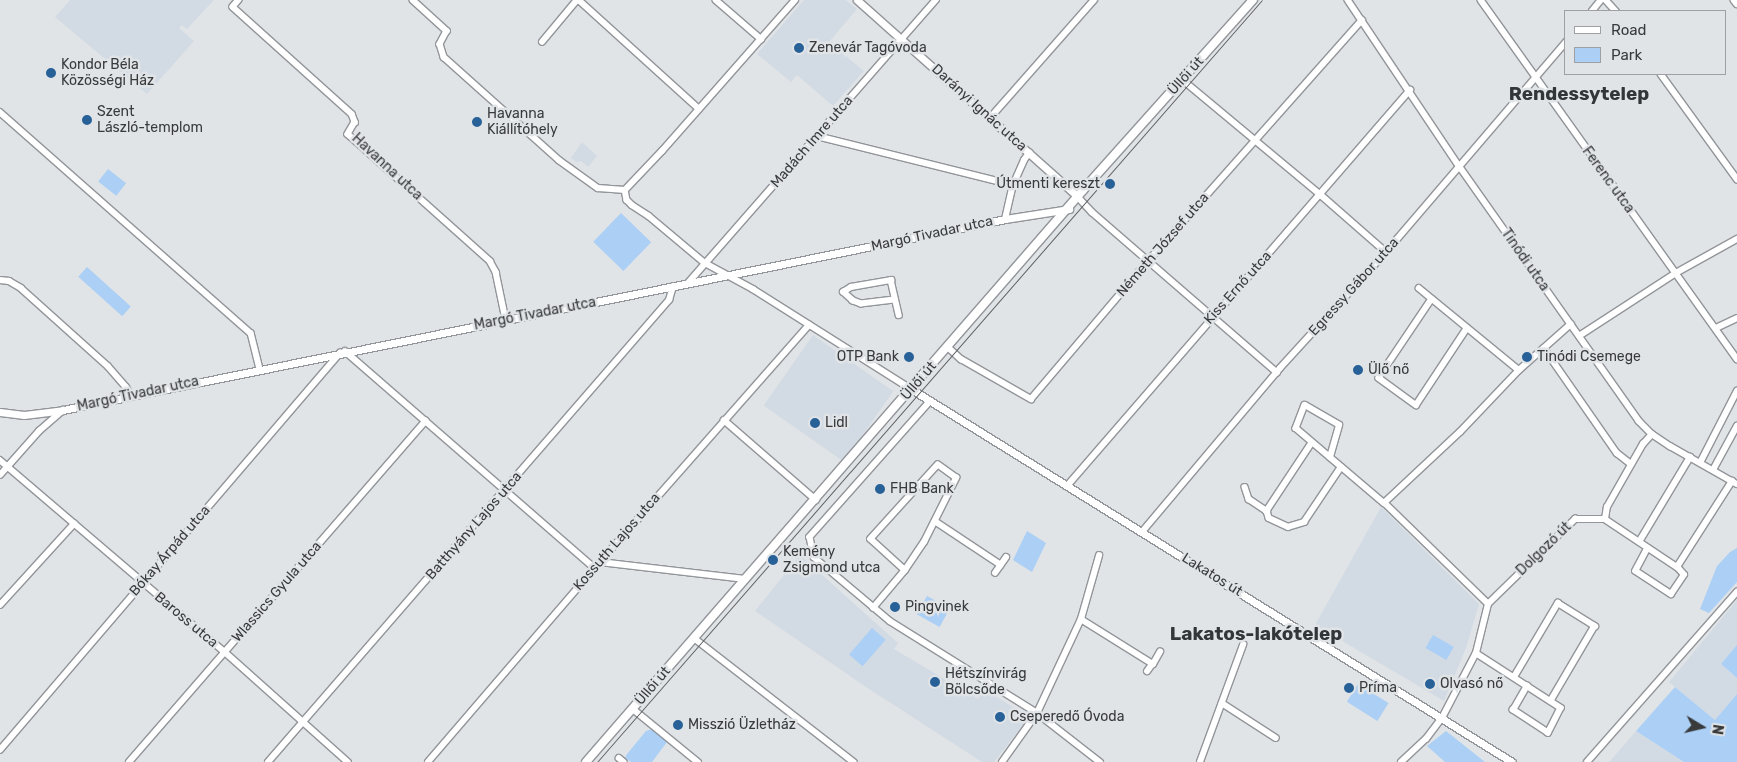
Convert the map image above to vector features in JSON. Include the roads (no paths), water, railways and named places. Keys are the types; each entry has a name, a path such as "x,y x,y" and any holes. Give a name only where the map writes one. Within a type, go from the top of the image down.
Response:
{"main road":[{"name":"Üllői út","path":"586,762 1253,0"}],"street":[{"name":"Havanna utca","path":"239,0 233,7 352,114 355,122 348,134 490,261 496,272 506,320"},
{"path":"413,0 447,31 440,44 444,57 559,160 598,188 625,190"},
{"path":"542,42 578,0 699,109"},
{"path":"716,0 761,39"},
{"path":"625,190 795,0"},
{"name":"Darányi Ignác utca","path":"857,0 1078,198"},
{"name":"Madách Imre utca","path":"688,283 936,0"},
{"path":"990,118 1094,0"},
{"name":"Tinódi utca","path":"1348,0 1460,167 1639,421 1652,434 1690,458 1735,482"},
{"name":"Ferenc utca","path":"1481,0 1737,359"},
{"path":"1593,10 1602,0"},
{"path":"1606,0 1615,10"},
{"path":"1734,0 1737,4"},
{"name":"Németh József utca","path":"948,347 961,359 1031,399 1148,261 1362,20"},
{"name":"Egressy Gábor utca","path":"1142,532 1277,372 1386,252 1564,44"},
{"path":"1662,75 1737,179"},
{"path":"1183,80 1321,194 1386,252"},
{"name":"Kiss Ernő utca","path":"1067,486 1410,90"},
{"path":"0,112 251,333 260,369"},
{"path":"817,136 1013,185"},
{"path":"1005,219 1013,185 1030,153"},
{"path":"625,190 625,194 632,206 649,216 705,263 911,389"},
{"path":"1078,198 1277,372"},
{"name":"Margó Tivadar utca","path":"0,412 24,415 63,410 1005,219 1070,209"},
{"path":"1047,212 1056,224"},
{"path":"1579,336 1676,273 1737,239"},
{"path":"0,280 9,281 21,288 108,366 126,387 130,395"},
{"path":"894,300 861,304 853,301 843,292 851,287 891,280 894,300 899,315"},
{"name":"Batthyány Lajos utca","path":"268,762 669,300 673,286"},
{"path":"1419,288 1519,370"},
{"path":"1432,299 1379,378 1416,405 1467,328"},
{"path":"1716,328 1737,318"},
{"path":"1384,504 1460,432 1519,370 1571,324"},
{"name":"Kossuth Lajos utca","path":"428,762 600,562 809,325"},
{"path":"1544,348 1618,453 1631,464"},
{"path":"343,352 595,568"},
{"name":"Bókay Árpád utca","path":"0,750 343,352"},
{"name":"Lakatos út","path":"911,389 1512,762"},
{"path":"1700,463 1737,391"},
{"path":"930,402 810,537 814,557 873,608 903,630 1037,713 1100,762"},
{"path":"1330,457 1339,425 1305,405 1296,428 1384,504 1488,604 1476,653 1442,718 1426,739 1401,762"},
{"path":"0,475 39,431 63,410"},
{"path":"724,420 816,500"},
{"name":"Wlassics Gyula utca","path":"129,762 425,421"},
{"path":"1713,470 1737,426"},
{"path":"1648,548 1636,571 1671,594 1684,575 1677,567 1605,519 1606,507 1643,444 1652,434"},
{"path":"1267,510 1312,443"},
{"path":"1639,542 1690,458"},
{"name":"Baross utca","path":"0,460 142,584 224,652 348,762"},
{"path":"873,608 905,570 924,542 956,478 938,465 871,539 905,570"},
{"path":"1245,487 1249,499 1267,510 1269,518 1283,526 1300,525 1342,467"},
{"path":"1677,567 1735,482"},
{"name":"Dolgozó út","path":"1488,604 1575,519 1605,519"},
{"path":"935,521 1001,565"},
{"path":"0,605 74,524"},
{"path":"1002,762 1037,713 1081,619 1099,556"},
{"path":"995,573 1006,557"},
{"path":"600,562 745,579"},
{"path":"1587,762 1737,592"},
{"path":"1514,678 1558,603 1595,626 1551,701"},
{"path":"1081,619 1153,664"},
{"path":"694,638 854,762"},
{"path":"1200,762 1244,645"},
{"path":"1148,671 1160,652"},
{"path":"1476,653 1551,701 1561,708 1548,733 1513,710 1527,686"},
{"path":"1222,704 1276,738"},
{"path":"633,709 698,762"}],"tram line":[{"path":"597,762 1262,0"}],"place":[{"name":"Zenevár Tagóvoda","path":"799,48"},
{"name":"Kondor Béla Közösségi Ház","path":"51,73"},
{"name":"Szent László-templom","path":"87,120"},
{"name":"Havanna Kiállítóhely","path":"477,122"},
{"name":"Útmenti kereszt","path":"1110,184"},
{"name":"OTP Bank","path":"909,357"},
{"name":"Tinódi Csemege","path":"1527,357"},
{"name":"Ülő nő","path":"1358,370"},
{"name":"Lidl","path":"815,423"},
{"name":"FHB Bank","path":"880,489"},
{"name":"Kemény Zsigmond utca","path":"773,560"},
{"name":"Pingvinek","path":"895,607"},
{"name":"Hétszínvirág Bölcsőde","path":"935,682"},
{"name":"Olvasó nő","path":"1430,684"},
{"name":"Príma","path":"1349,688"},
{"name":"Cseperedő Óvoda","path":"1000,717"},
{"name":"Misszió Üzletház","path":"678,725"}],"district":[{"name":"Rendessytelep","path":"1579,94"},
{"name":"Lakatos-lakótelep","path":"1256,634"}]}
